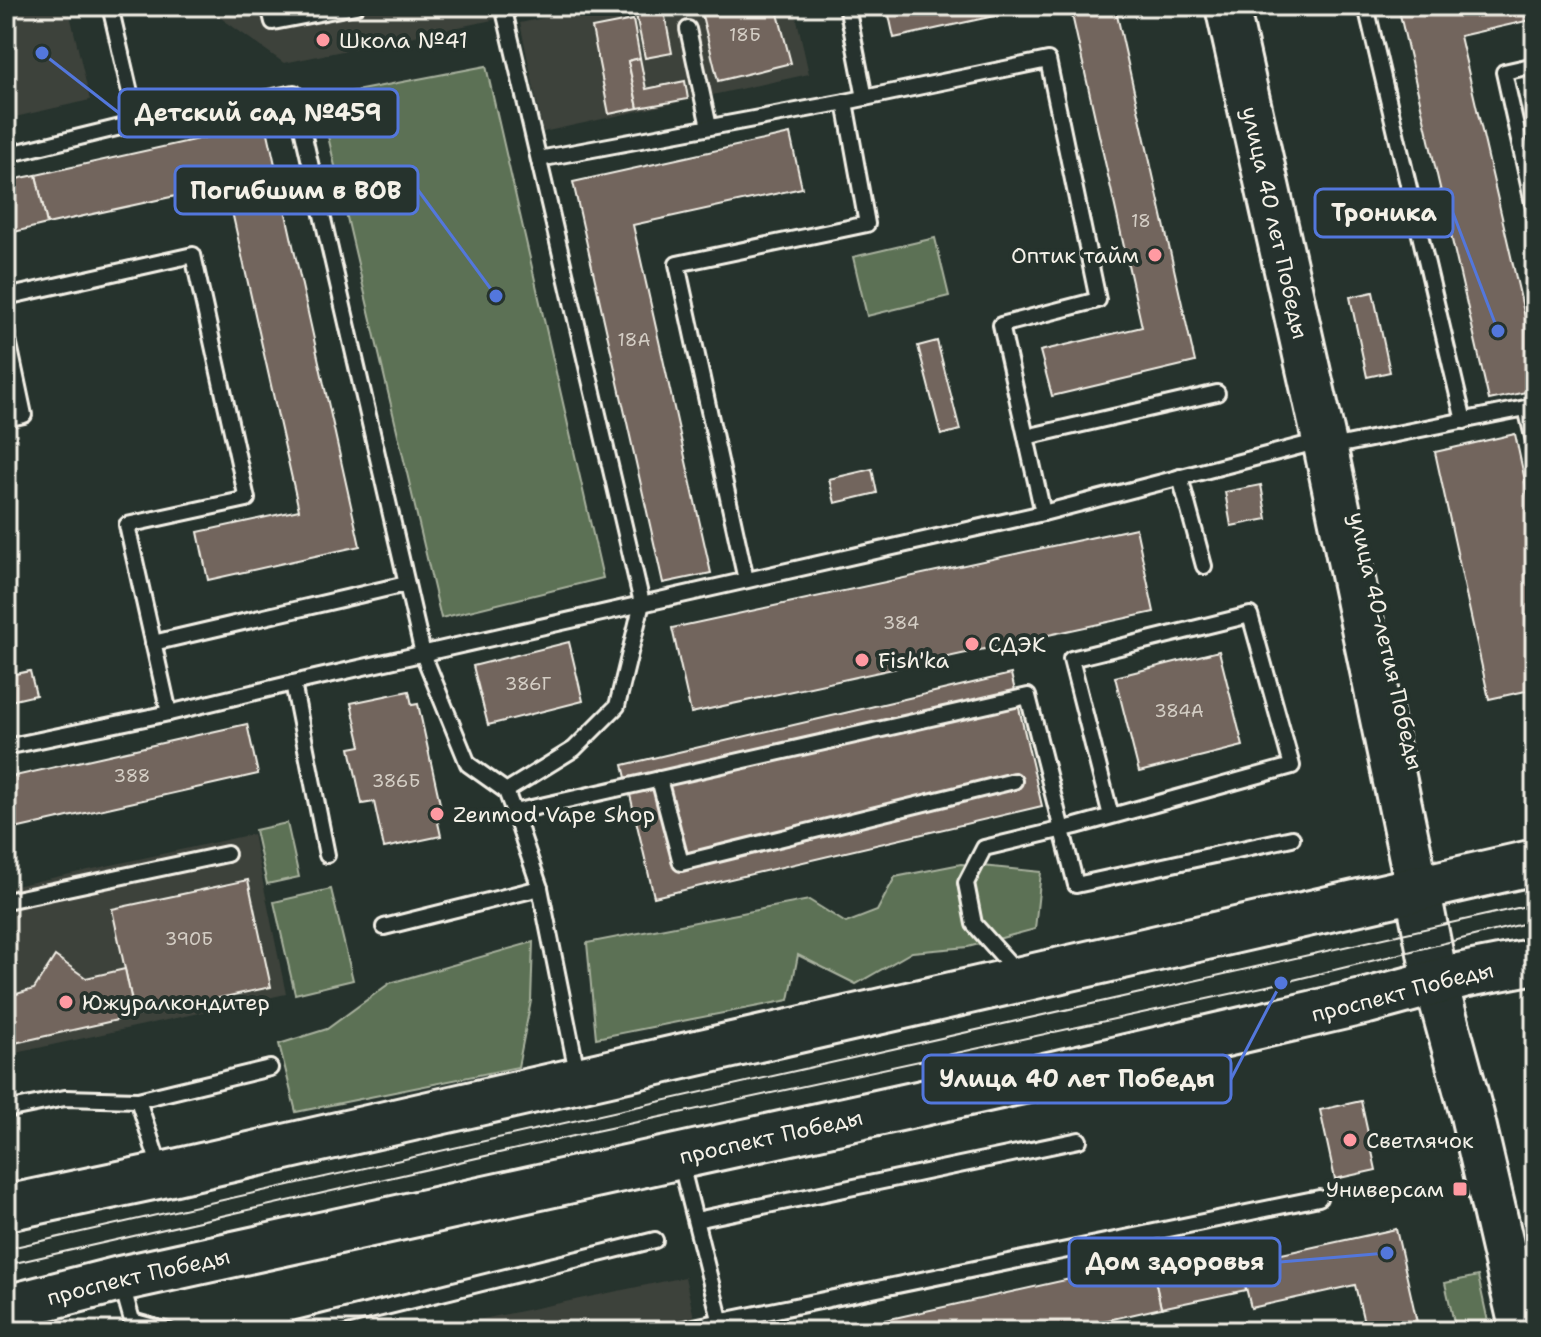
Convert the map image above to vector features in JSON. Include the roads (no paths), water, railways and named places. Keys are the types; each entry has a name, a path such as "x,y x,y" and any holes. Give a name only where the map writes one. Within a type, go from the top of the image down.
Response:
{"main road":[{"path":"6,1208 1535,862"},
{"name":"улица 40-летия Победы","path":"1429,884 1450,979"},
{"name":"проспект Победы","path":"6,1308 120,1279 1032,1079 1535,961"}],"street":[{"name":"улица 40 лет Победы","path":"1227,6 1333,443"},
{"name":"улица 40-летия Победы","path":"1245,6 1333,443 1429,884"},
{"name":"улица 40-летия Победы","path":"1450,979 1498,1107 1535,1275"},
{"name":"улица 40-летия Победы","path":"1450,979 1472,1115 1522,1331"}],"lane":[{"path":"110,6 137,123"},
{"path":"269,6 273,22 356,6"},
{"path":"503,6 642,603 617,706 574,749 506,791"},
{"path":"847,6 865,98"},
{"path":"1366,6 1464,421"},
{"path":"688,29 709,127"},
{"path":"539,159 845,102 1048,60 1098,300 1001,325 1043,513"},
{"path":"1535,65 1504,72 1535,212"},
{"path":"6,155 137,123 294,93 423,654 468,764 506,791 514,812 540,888 578,1079"},
{"path":"746,580 677,264 867,224 845,102"},
{"path":"6,297 193,255 247,499 127,525 169,713"},
{"path":"6,330 24,415 6,419"},
{"path":"1026,437 1217,393"},
{"path":"6,747 169,713 1043,513 1180,477 1333,443 1530,407 1535,445"},
{"path":"1180,477 1204,566"},
{"path":"153,643 406,584"},
{"path":"1022,978 974,924 966,883 984,848 1111,816 1292,766 1250,615 1071,659 1111,816"},
{"path":"293,683 327,855"},
{"path":"514,812 1028,696 1076,885 1292,838"},
{"path":"659,779 681,863 1014,781"},
{"path":"6,901 227,854"},
{"path":"384,927 540,888"},
{"path":"6,1110 65,1098 138,1100 270,1068"},
{"path":"138,1100 162,1175"},
{"path":"696,1220 1079,1140"},
{"path":"679,1156 722,1326"},
{"path":"674,1331 722,1326 1319,1198"},
{"path":"289,1331 655,1240"},
{"path":"120,1279 133,1326 168,1331"}],"tram line":[{"path":"6,1249 1535,904"},
{"path":"6,1265 591,1132 1281,983 1535,921"}],"place":[{"name":"Школа №41","path":"323,40"},
{"name":"Детский сад №459","path":"42,53"},
{"name":"Оптик тайм","path":"1155,255"},
{"name":"Погибшим в ВОВ","path":"496,296"},
{"name":"Троника","path":"1498,331"},
{"name":"СДЭК","path":"972,644"},
{"name":"Fish'ka","path":"862,660"},
{"name":"Zenmod Vape Shop","path":"437,814"},
{"name":"Улица 40 лет Победы","path":"1281,983"},
{"name":"Южуралкондитер","path":"66,1002"},
{"name":"Светлячок","path":"1350,1140"},
{"name":"Универсам","path":"1460,1189"},
{"name":"Дом здоровья","path":"1387,1253"}]}
